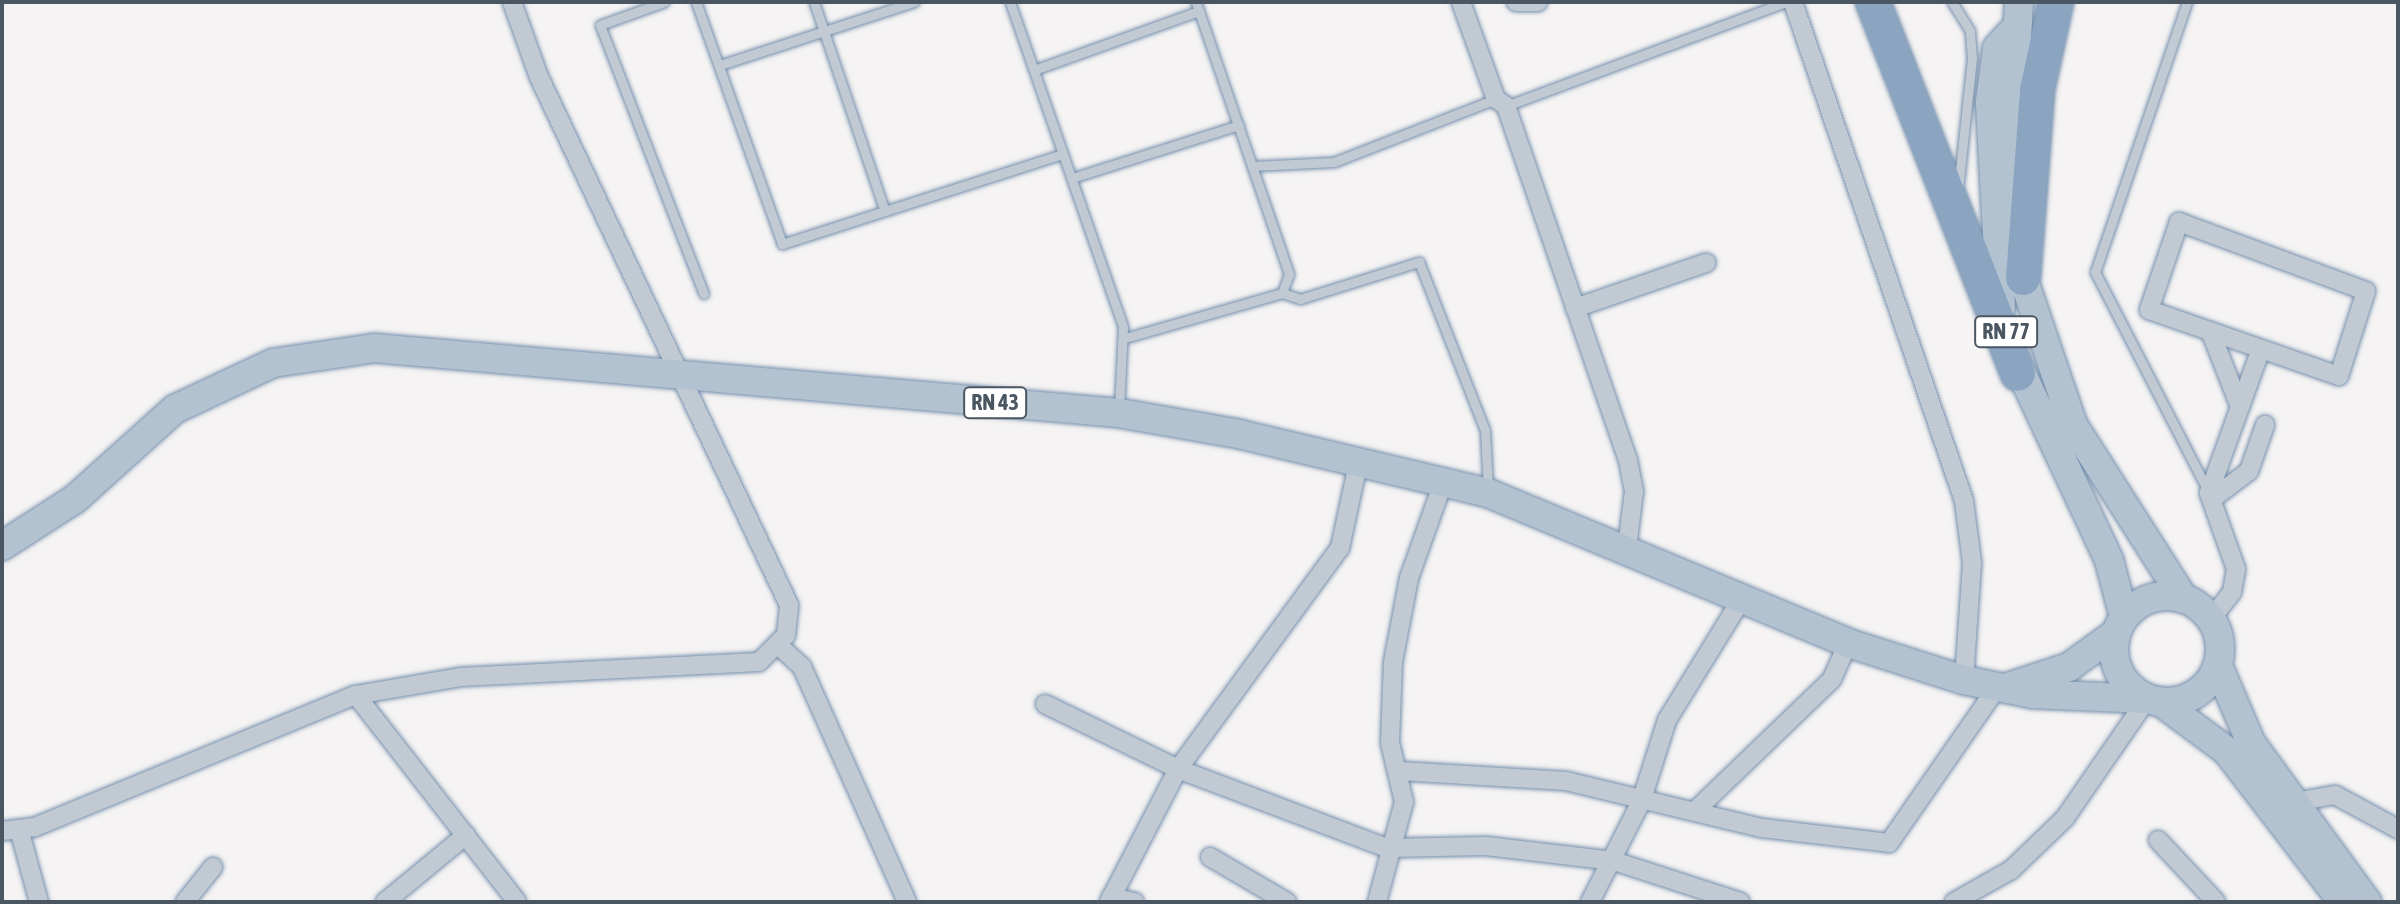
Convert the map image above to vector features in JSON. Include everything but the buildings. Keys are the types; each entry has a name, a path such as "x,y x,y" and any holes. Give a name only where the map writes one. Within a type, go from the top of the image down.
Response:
{"highway":[{"path":"1873,2 1955,219 2018,374"},
{"path":"2023,278 2037,90 2056,2"}],"main road":[{"name":"RN 77","path":"2019,2 2012,32 1992,68 1990,200 1997,286 2018,374 2109,560 2120,625"},
{"name":"RN 77","path":"2012,32 2020,52 2008,198 2023,278 2073,425 2184,599"},
{"name":"RN 43","path":"2,546 75,499 175,409 273,363 374,348 1119,413 1359,459 1488,493 1627,548 1741,600 1848,643 1964,680 2001,687"},
{"path":"2001,687 2069,667 2151,598 2184,599 2211,619 2218,666 2243,730 2367,902"},
{"path":"2120,625 2118,670 2154,701 2227,751 2343,902"},
{"path":"2001,687 2154,701 2196,694 2218,666"}],"street":[{"path":"39,902 11,830 356,695 461,677 759,662 779,646 791,622 789,605 684,377 539,77 512,2"},
{"path":"1461,2 1501,102 1628,460 1634,491 1627,548"},
{"path":"1516,2 1538,2"},
{"path":"1793,2 1964,501 1972,563 1964,680"},
{"path":"2179,222 2366,291 2335,379 2260,351 2146,304 2179,222"},
{"path":"1575,308 1706,263"},
{"path":"2211,333 2240,407"},
{"path":"2211,619 2232,592 2236,569 2210,496 2260,351"},
{"path":"2210,496 2249,471 2265,425"},
{"path":"1134,902 1110,899 1178,769 1340,548 1359,459"},
{"path":"1377,902 1387,848 1404,802 1390,743 1393,662 1409,578 1444,480"},
{"path":"1590,902 1614,861 1641,802 1667,720 1741,600"},
{"path":"1696,810 1832,679 1848,643"},
{"path":"779,646 802,667 907,902"},
{"path":"1399,771 1566,781 1641,802 1696,810 1762,828 1889,843 2001,687"},
{"path":"356,695 517,902"},
{"path":"1954,902 2011,870 2065,818 2154,701"},
{"path":"1045,704 1178,769 1387,848 1486,846 1614,861 1740,902"},
{"path":"2295,802 2335,795 2398,829"},
{"path":"385,902 466,835"},
{"path":"2158,840 2216,902"},
{"path":"1210,857 1287,902"},
{"path":"185,902 213,867"}],"lane":[{"path":"664,2 600,25 704,294"},
{"path":"696,2 782,244 1063,154"},
{"path":"814,2 884,209"},
{"path":"720,65 823,28 914,2"},
{"path":"1010,2 1125,338 1119,413"},
{"path":"1252,166 1334,162 1786,2"},
{"path":"1952,2 1970,31 1972,58 1955,219"},
{"path":"2187,2 2095,272 2210,496"},
{"path":"1034,70 1197,6 1289,274 1282,293"},
{"path":"1072,178 1239,125"},
{"path":"1125,338 1282,293 1300,299 1419,262 1485,430 1488,493"}]}
